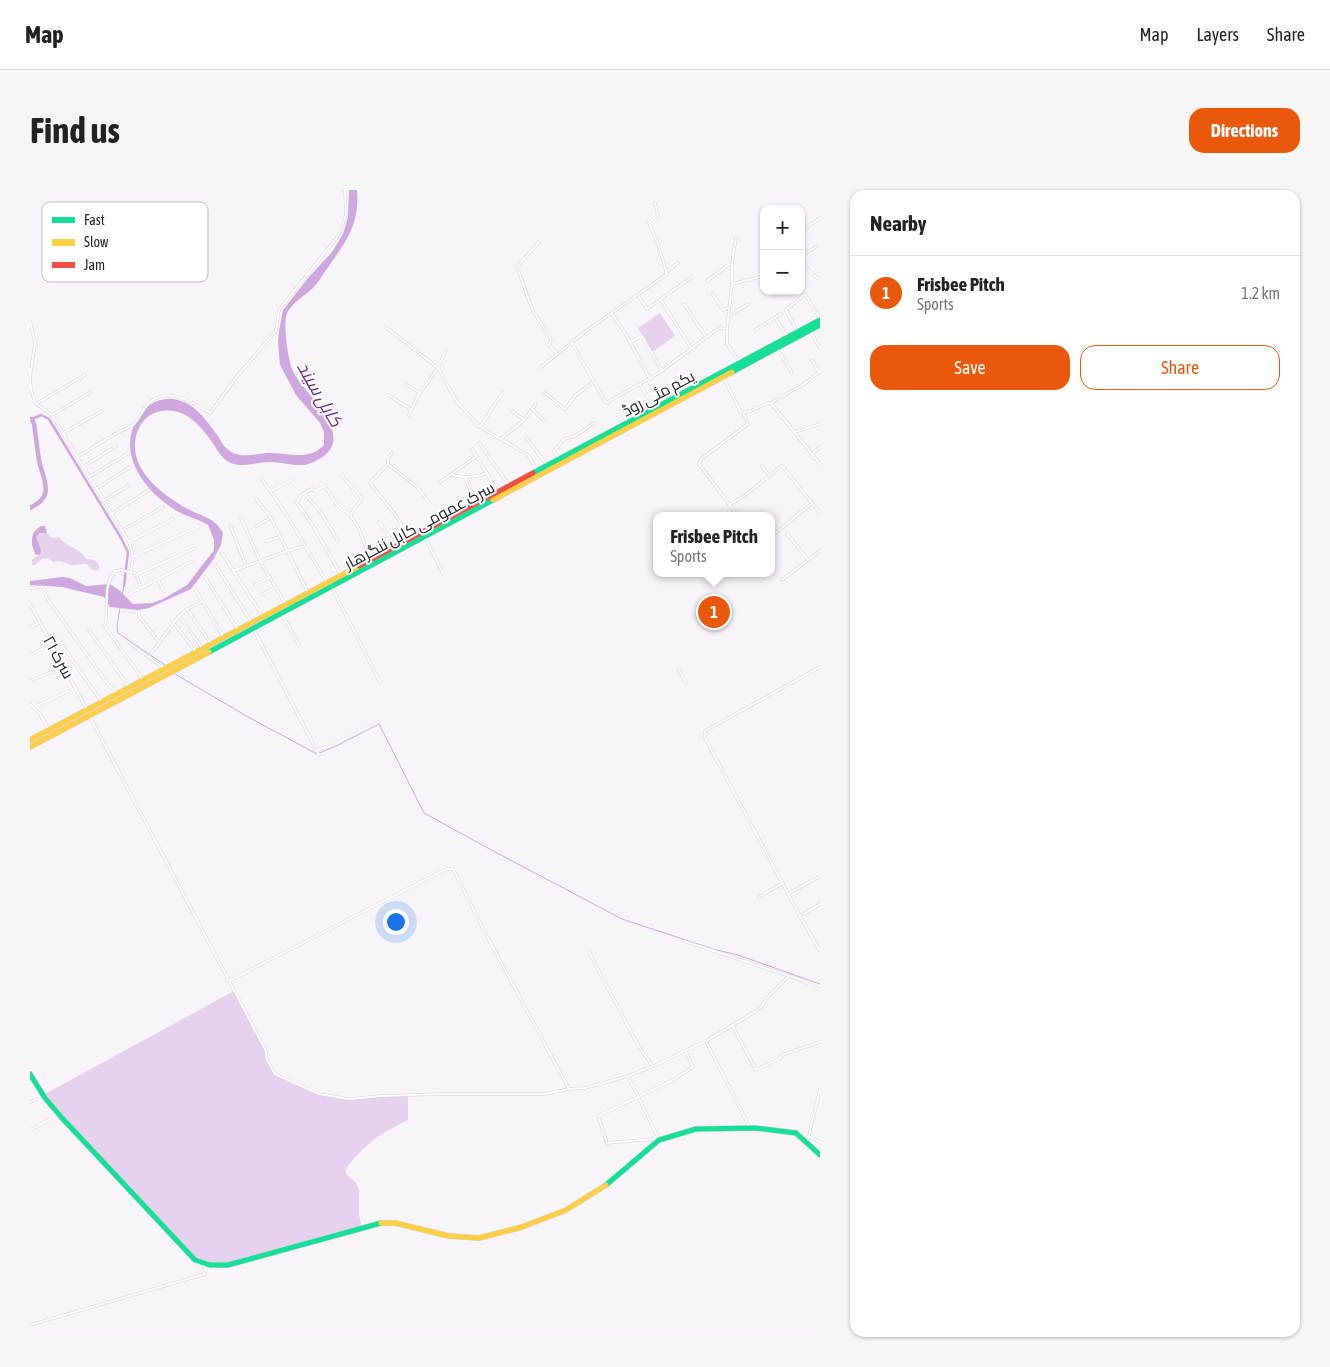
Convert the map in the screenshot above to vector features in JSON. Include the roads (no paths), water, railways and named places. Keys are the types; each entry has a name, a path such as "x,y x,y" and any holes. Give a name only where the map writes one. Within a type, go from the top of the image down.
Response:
{"highway":[{"name":"سرک عمومی کابل ننگرهار","path":"721,375 820,320"},
{"name":"سرک عمومی کابل ننگرهار","path":"30,747 143,680 238,630 281,612 422,534 721,375 820,325"},
{"name":"یکم مئی روڈ","path":"609,433 721,375"},
{"name":"سرک عمومی کابل ننگرهار","path":"30,740 251,625 286,604 329,584 341,575 395,545 408,538 422,534 609,433"},
{"path":"30,1074 45,1098 62,1118 195,1260 210,1264 228,1265 382,1223 395,1223 449,1236 479,1238 522,1226 566,1210 602,1188 658,1141 670,1135 696,1129 750,1128 796,1133 820,1155"}],"street":[{"path":"77,456 133,424 151,401 159,397 168,395 182,397 198,404 210,413 238,375 276,331 277,315 280,310 339,235 346,215 345,190"},
{"path":"656,203 658,216 649,224 667,271"},
{"path":"805,228 820,218"},
{"path":"736,238 726,328 727,344 740,363"},
{"path":"539,242 517,267 532,309 551,339 549,344 557,354"},
{"path":"805,253 816,247"},
{"path":"707,280 732,262"},
{"path":"541,367 667,274 667,271 678,263"},
{"path":"805,267 820,279"},
{"path":"638,295 647,309 692,277"},
{"path":"732,284 760,277"},
{"path":"712,293 723,310 728,308"},
{"path":"798,332 786,310 805,294 820,320"},
{"path":"661,300 691,348"},
{"path":"684,304 706,337"},
{"path":"728,317 748,304"},
{"path":"612,314 650,379"},
{"path":"755,330 781,314"},
{"path":"776,318 776,321 788,338"},
{"path":"30,321 35,343 30,378 36,404 52,415 129,542 133,556 128,571"},
{"path":"387,328 438,368 456,402 480,427 528,455 538,471"},
{"path":"572,343 606,403 650,379 720,328 726,328"},
{"path":"810,330 820,348"},
{"path":"630,342 642,336 662,371"},
{"path":"777,348 792,373"},
{"path":"409,414 413,403 438,368 446,350"},
{"path":"744,413 755,410 767,403 772,403 804,384 820,371 812,360"},
{"path":"36,404 86,375"},
{"path":"721,375 741,413 744,413 748,424 699,464 735,512"},
{"path":"676,378 685,392"},
{"path":"545,393 565,409 575,396 593,382"},
{"path":"407,385 420,393"},
{"path":"640,385 655,408"},
{"path":"52,415 91,392"},
{"path":"480,427 503,392"},
{"path":"388,395 412,410"},
{"path":"772,403 820,464"},
{"path":"502,439 524,420 536,404"},
{"path":"532,409 543,420"},
{"path":"63,433 102,411"},
{"path":"512,411 524,420"},
{"path":"560,459 554,451 564,439 575,436 594,423"},
{"path":"795,432 820,424"},
{"path":"525,436 547,466"},
{"path":"479,443 510,486"},
{"path":"83,467 116,446"},
{"path":"812,454 820,448"},
{"path":"472,449 498,492"},
{"path":"392,453 388,458 388,464 370,483 375,492 397,517 408,538"},
{"path":"89,477 127,454"},
{"path":"439,483 477,456"},
{"path":"388,464 416,486 429,502"},
{"path":"762,466 769,474"},
{"path":"729,505 744,496 769,474 782,466 820,513"},
{"path":"96,489 130,468"},
{"path":"452,475 465,477 487,473"},
{"path":"341,475 362,498 350,514"},
{"path":"465,477 468,486 476,498"},
{"path":"262,479 329,584 380,682"},
{"path":"271,491 292,480"},
{"path":"103,501 128,486"},
{"path":"341,575 312,524 297,503 300,496 312,489 314,491 325,486 342,510 350,514 359,529 370,559"},
{"path":"111,515 149,490"},
{"path":"305,493 322,514 338,541"},
{"path":"256,499 271,518 308,593"},
{"path":"775,534 812,503"},
{"path":"122,531 163,507"},
{"path":"129,542 173,518"},
{"path":"241,518 260,561 286,604"},
{"path":"257,526 271,518"},
{"path":"379,522 395,545"},
{"path":"230,525 246,566"},
{"path":"133,556 200,526"},
{"path":"422,534 443,573"},
{"path":"787,534 808,560"},
{"path":"266,541 280,536"},
{"path":"233,571 306,546"},
{"path":"143,680 106,629 108,583 115,571 128,571 136,574 195,548"},
{"path":"782,580 820,550"},
{"path":"222,553 262,617"},
{"path":"129,594 191,562"},
{"path":"215,564 251,625 319,755"},
{"path":"136,574 142,588"},
{"path":"205,577 238,630"},
{"path":"255,585 270,577"},
{"path":"158,579 164,592"},
{"path":"263,594 276,587"},
{"path":"30,588 43,588 107,683 118,695"},
{"path":"195,589 224,638"},
{"path":"151,654 179,616 202,601"},
{"name":"سرک ۲۱","path":"30,604 266,1051 275,1074 320,1094 349,1099 443,1094 545,1094 585,1088 628,1076 706,1041 756,1011 789,976"},
{"path":"187,609 211,644"},
{"path":"121,610 139,612 139,616 159,642"},
{"path":"281,612 299,645"},
{"path":"179,616 203,649"},
{"path":"174,622 196,652"},
{"path":"30,627 40,623"},
{"path":"89,630 129,688"},
{"path":"49,639 57,638 102,703"},
{"path":"128,642 165,669"},
{"path":"30,655 44,648"},
{"path":"820,667 704,731 705,738 737,800 820,950"},
{"path":"679,670 686,683"},
{"path":"30,681 54,671"},
{"path":"34,707 69,690"},
{"path":"30,704 40,714 50,730"},
{"path":"316,750 331,746 379,722"},
{"path":"229,982 446,869 453,869 569,1089"},
{"path":"788,894 820,876"},
{"path":"759,896 783,883"},
{"path":"800,916 820,904"},
{"path":"684,941 801,980 820,990"},
{"path":"589,952 639,1047 653,1066"},
{"path":"732,1025 756,1070 779,1060 782,1055 820,1042"},
{"path":"706,1041 750,1128"},
{"path":"658,1141 654,1139 607,1143 598,1116 639,1098 693,1067 685,1051"},
{"path":"628,1076 658,1141"},
{"path":"808,1142 820,1089"},
{"path":"30,1102 37,1099"},
{"path":"30,1130 51,1118"},
{"path":"808,1136 820,1142"},
{"path":"30,1325 205,1274 195,1260"}],"waterway":[{"path":"32,419 41,415 49,419 121,538 128,552 124,586"},
{"path":"30,419 32,419 34,424 39,460 46,487 43,498 30,508"},
{"path":"122,595 124,586"},
{"path":"120,608 117,626 118,633 165,665"},
{"path":"175,674 250,718 317,754 379,724 424,813 622,919 713,949 738,955 820,984"}],"place":[{"name":"Frisbee Pitch","path":"714,612"}],"water label":[{"name":"کابل سيند","path":"320,394"}]}
